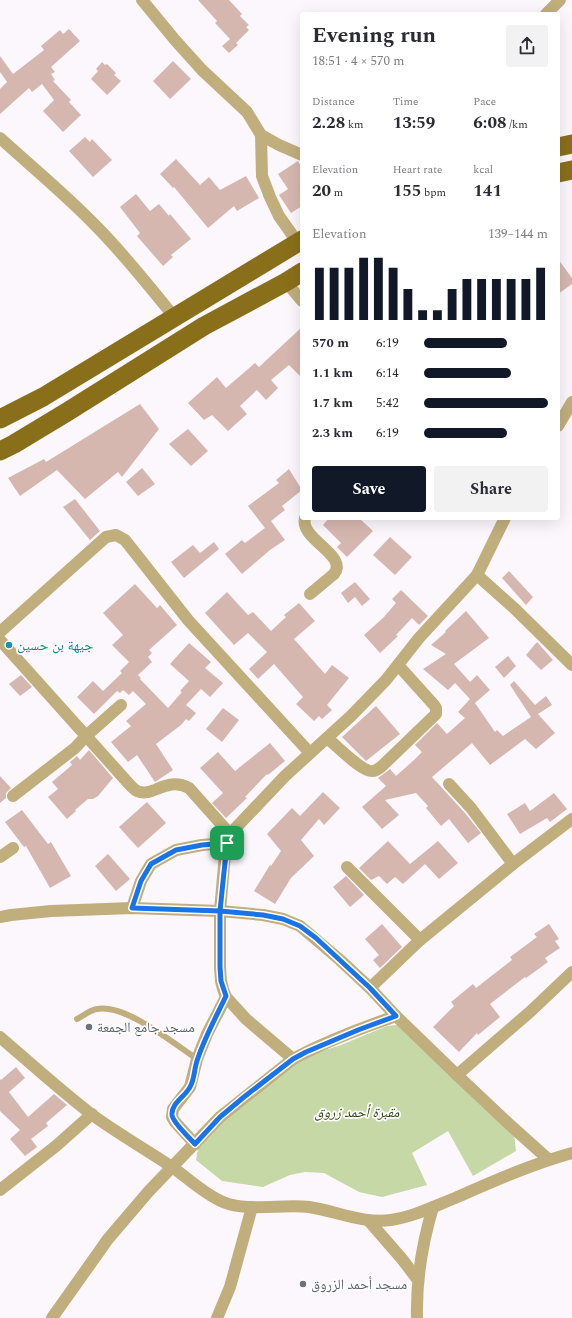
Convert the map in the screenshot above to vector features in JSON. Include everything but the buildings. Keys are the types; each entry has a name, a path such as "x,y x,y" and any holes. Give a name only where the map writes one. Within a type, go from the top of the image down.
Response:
{"main road":[{"path":"560,147 572,144"},
{"path":"560,173 572,170"},
{"path":"0,419 43,397 300,242"},
{"path":"0,451 67,412 204,326 300,273"}],"street":[{"path":"142,0 202,70 247,112 261,135 300,154"},
{"path":"548,12 560,0"},
{"path":"261,135 262,176 270,197 280,216 300,242"},
{"path":"0,138 95,224 126,258 175,318"},
{"path":"286,282 300,299"},
{"path":"560,423 572,402"},
{"path":"304,520 306,530 334,558 337,564 337,570 334,574 310,594"},
{"path":"132,908 141,881 151,864 176,850 228,838 285,776 351,716 386,680 419,638 477,575 500,520"},
{"path":"0,632 106,537 116,535 126,540 188,620 310,753"},
{"path":"477,575 504,598 571,662"},
{"path":"0,640 130,785 137,791 144,792 172,784 182,785 189,788 228,838 220,911 220,974 222,989 226,996 246,1018 293,1059"},
{"path":"327,738 363,769 371,772 375,771 436,714 436,708 434,705 398,665"},
{"path":"13,796 75,748 86,736 121,705"},
{"path":"448,784 471,808 513,864"},
{"path":"370,988 420,940 513,864 572,819"},
{"path":"0,857 13,848"},
{"path":"347,867 420,940"},
{"path":"0,917 51,911 132,908 220,911 263,915 283,919 300,926 370,988 396,1016 457,1075 548,1159"},
{"path":"457,1075 531,1011 572,972"},
{"path":"195,1144 175,1122 172,1115 174,1106 190,1087 197,1059 207,1034 226,996"},
{"path":"52,1318 108,1238 149,1191 173,1168 220,1117 293,1059 358,1030 396,1016"},
{"path":"0,1037 92,1114 223,1202 252,1207 285,1205 310,1207 369,1221 391,1220 433,1207 548,1159 572,1152"},
{"path":"0,1190 56,1146 92,1114"},
{"path":"217,1318 230,1287 252,1207"},
{"path":"417,1318 416,1292 426,1230 433,1207"},
{"path":"369,1221 398,1254 418,1280"}],"lane":[{"path":"77,1019 96,1009 115,1010 131,1016 197,1059"}],"green space":[{"name":"مقبرة أحمد زروق","path":"400,1025 514,1134 516,1151 473,1176 448,1131 412,1153 427,1185 382,1197 359,1192 324,1173 305,1172 290,1175 263,1187 222,1181 196,1160 198,1149 210,1131 306,1056 341,1045 387,1026"}],"place":[{"name":"جيهة بن حسين","path":"9,645"},
{"name":"مسجد جامع الجمعة","path":"89,1027"},
{"name":"مسجد أحمد الزروق","path":"303,1284"}],"route":[{"path":"227,843 202,845 176,850 151,864 141,881 132,908 220,911 263,915 283,919 300,926 316,938 370,988 396,1016 358,1030 293,1059 220,1117 195,1144 175,1122 172,1117 172,1112 174,1106 190,1087 197,1059 207,1034 226,996 222,989 220,967 220,911 227,843"}]}
